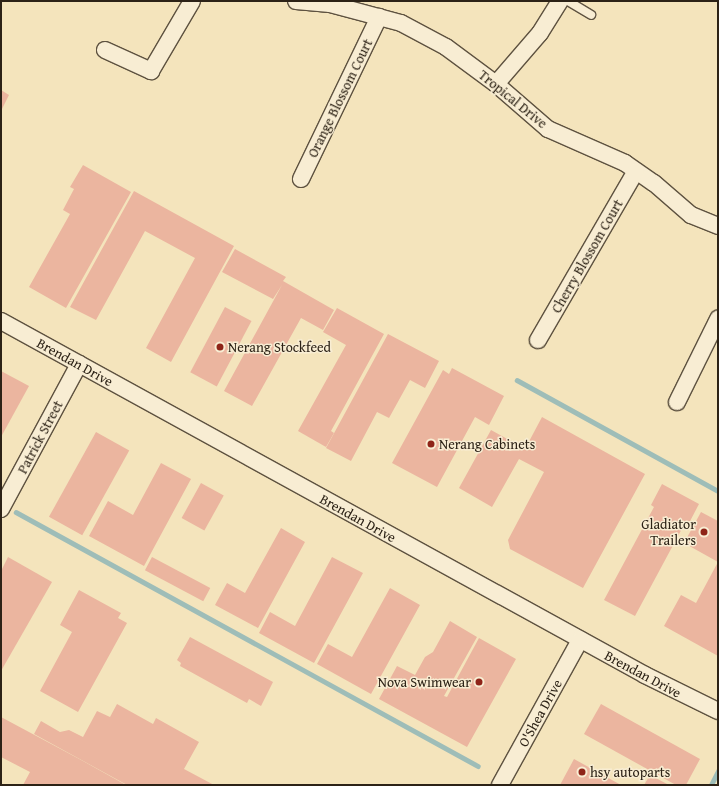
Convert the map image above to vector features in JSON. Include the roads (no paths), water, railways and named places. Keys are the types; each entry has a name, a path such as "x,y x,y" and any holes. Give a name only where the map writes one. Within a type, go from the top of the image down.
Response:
{"street":[{"path":"105,50 151,71 192,1"},
{"name":"Tropical Drive","path":"296,1 330,4 401,23 446,47 496,84 548,129 625,163 692,215 718,226"},
{"path":"496,84 540,33 560,1"},
{"name":"Orange Blossom Court","path":"300,179 379,17"},
{"name":"Cherry Blossom Court","path":"538,340 636,171"},
{"path":"677,402 718,319"},
{"name":"Brendan Drive","path":"1,321 580,640 686,697 718,711"},
{"name":"Patrick Street","path":"1,509 79,364"},
{"name":"O'Shea Drive","path":"500,785 580,640"}],"lane":[{"path":"568,1 591,15"}],"waterway":[{"path":"517,380 718,491"},
{"path":"16,512 478,766"},
{"path":"711,785 718,771"}],"place":[{"name":"Nerang Stockfeed","path":"220,347"},
{"name":"Nerang Cabinets","path":"431,444"},
{"name":"Gladiator Trailers","path":"704,532"},
{"name":"Nova Swimwear","path":"479,682"},
{"name":"hsy autoparts","path":"582,772"}]}
